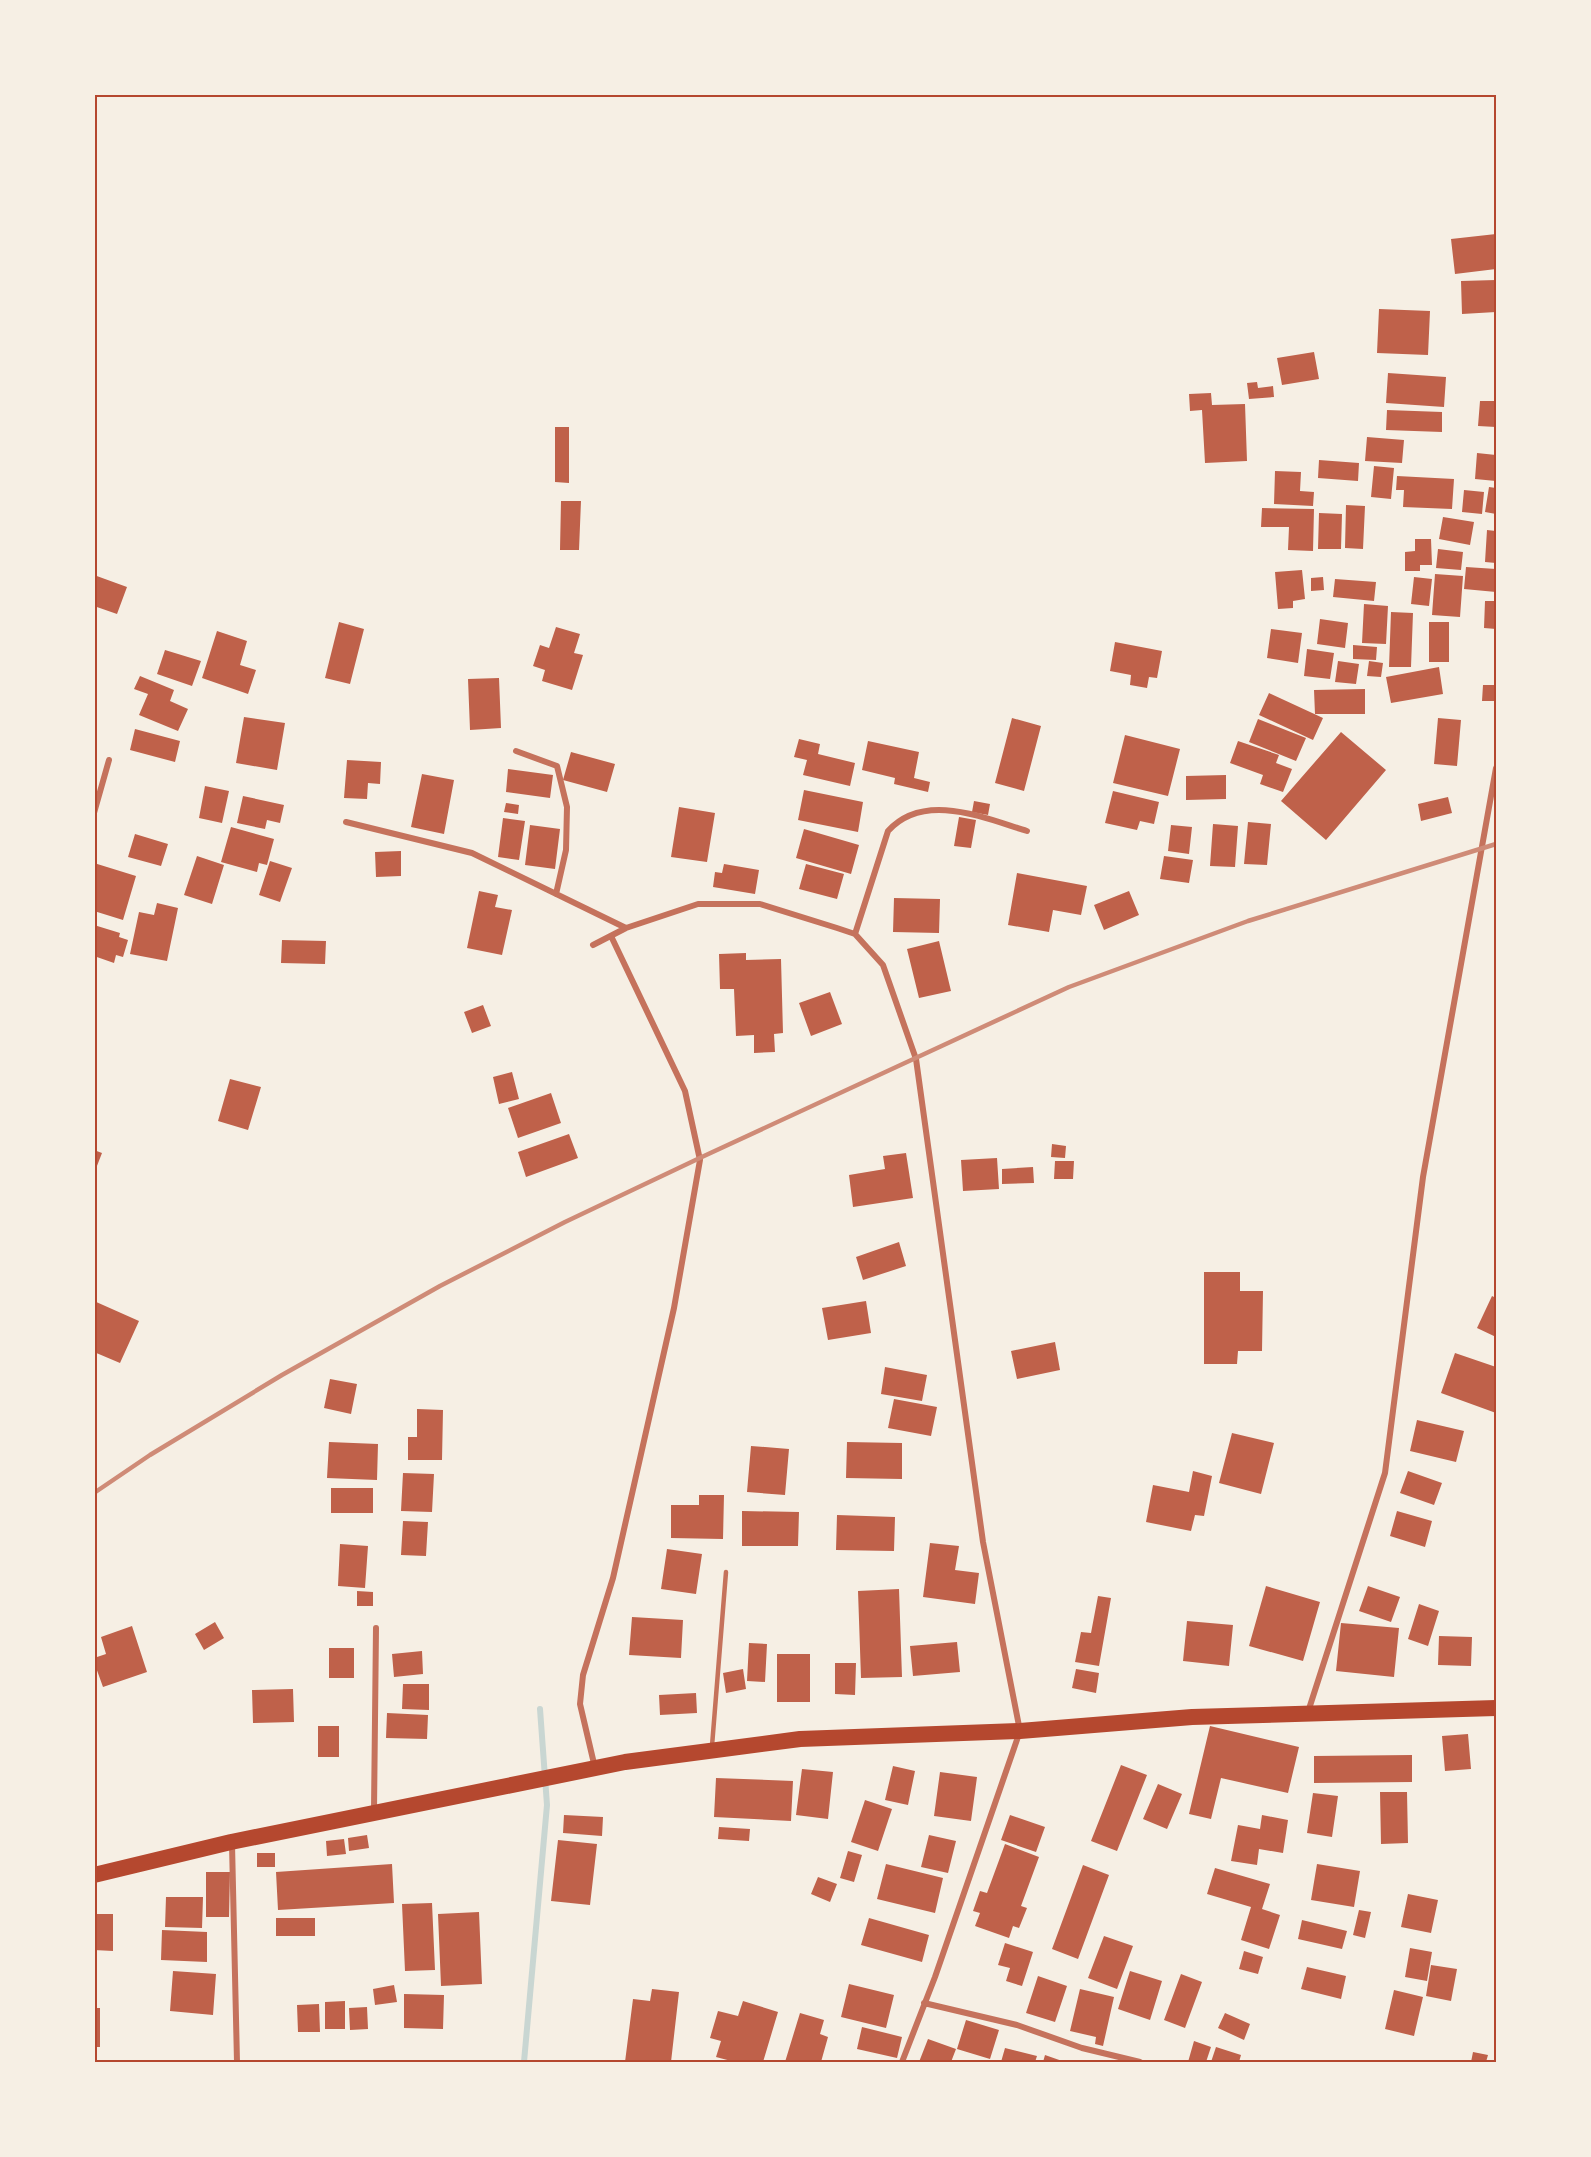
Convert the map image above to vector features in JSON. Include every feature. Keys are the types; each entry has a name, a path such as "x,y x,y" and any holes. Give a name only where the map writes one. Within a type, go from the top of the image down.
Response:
{"highway":[{"path":"94,1875 231,1842 595,1768 800,1739 1020,1731 1192,1717 1497,1708"}],"street":[{"path":"516,750 557,766 567,807 566,850 556,894"},
{"path":"94,813 109,760"},
{"path":"1308,1713 1385,1473 1423,1177 1497,768"},
{"path":"855,934 888,831 897,822 921,811 939,809 989,819 1027,831"},
{"path":"346,822 472,853 626,928"},
{"path":"593,945 626,928 698,904 760,904 855,934 883,965 916,1059 983,1542 1020,1731 902,2062"},
{"path":"595,1768 580,1704 583,1675 613,1578 630,1490 674,1308 700,1160 685,1090 611,936"},
{"path":"374,1813 376,1628"},
{"path":"231,1842 237,2062"},
{"path":"924,2003 1017,2025 1082,2048 1140,2062"}],"lane":[{"path":"712,1750 726,1572"}],"building":[{"path":"1496,234 1496,269 1455,274 1451,239"},
{"path":"1496,280 1496,312 1462,314 1461,281"},
{"path":"1379,309 1430,311 1428,355 1377,353"},
{"path":"1314,352 1319,379 1282,385 1277,358"},
{"path":"1388,373 1446,377 1444,407 1386,403"},
{"path":"1257,382 1258,388 1273,386 1274,397 1249,399 1247,383"},
{"path":"1211,393 1212,405 1245,404 1247,461 1205,463 1202,410 1190,411 1189,394"},
{"path":"1480,401 1496,401 1496,427 1478,426"},
{"path":"1387,410 1442,412 1442,432 1386,430"},
{"path":"555,427 569,427 569,483 555,482"},
{"path":"1367,437 1404,440 1402,463 1365,461"},
{"path":"1477,453 1496,455 1496,481 1475,479"},
{"path":"1319,460 1359,463 1358,481 1318,478"},
{"path":"1374,466 1394,468 1391,499 1371,497"},
{"path":"1275,471 1301,472 1300,491 1314,492 1313,506 1274,504"},
{"path":"1397,476 1454,479 1452,509 1403,507 1404,490 1396,490"},
{"path":"1489,487 1496,488 1496,514 1485,512"},
{"path":"1464,490 1484,492 1482,514 1462,512"},
{"path":"561,501 581,501 579,550 560,550"},
{"path":"1346,505 1365,506 1363,549 1345,548"},
{"path":"1262,508 1314,509 1313,551 1288,550 1289,527 1261,527"},
{"path":"1319,513 1342,514 1341,549 1318,549"},
{"path":"1443,517 1474,522 1470,545 1439,539"},
{"path":"1487,530 1496,531 1496,563 1485,562"},
{"path":"1415,539 1431,539 1432,565 1420,565 1420,571 1405,571 1405,552 1415,551"},
{"path":"1438,549 1463,552 1461,570 1436,568"},
{"path":"1466,567 1496,569 1496,592 1464,589"},
{"path":"1302,570 1305,599 1293,601 1293,608 1278,609 1275,572"},
{"path":"1435,574 1463,576 1460,617 1432,615"},
{"path":"94,575 127,587 117,614 94,606"},
{"path":"1323,577 1324,590 1311,591 1311,578"},
{"path":"1414,577 1432,579 1429,606 1411,604"},
{"path":"1335,579 1376,582 1374,601 1333,597"},
{"path":"1485,601 1496,601 1496,629 1484,628"},
{"path":"1364,604 1388,606 1386,644 1362,643"},
{"path":"1391,612 1413,613 1411,667 1389,667"},
{"path":"1320,619 1348,623 1345,648 1317,644"},
{"path":"339,622 364,629 350,684 325,678"},
{"path":"1429,622 1449,622 1449,662 1429,662"},
{"path":"556,627 580,634 574,653 583,655 572,690 542,681 545,670 533,666 540,645 549,648"},
{"path":"1271,629 1302,633 1298,663 1267,658"},
{"path":"217,631 247,641 240,665 256,670 248,694 202,678"},
{"path":"1115,642 1162,651 1157,678 1149,677 1147,688 1130,685 1131,675 1110,671"},
{"path":"1353,645 1377,647 1376,660 1353,659"},
{"path":"1307,649 1334,653 1330,679 1304,676"},
{"path":"165,650 201,661 192,686 157,674"},
{"path":"1338,661 1359,664 1356,684 1335,682"},
{"path":"1369,661 1383,663 1381,677 1367,676"},
{"path":"1439,667 1443,694 1391,703 1386,677"},
{"path":"140,676 174,690 170,701 188,709 178,731 139,715 148,694 134,689"},
{"path":"499,678 501,728 470,730 468,679"},
{"path":"1483,685 1496,685 1496,701 1482,701"},
{"path":"1365,689 1365,714 1315,714 1314,690"},
{"path":"1269,693 1323,718 1313,740 1259,715"},
{"path":"244,717 285,723 277,770 236,763"},
{"path":"1012,718 1041,726 1024,791 995,783"},
{"path":"1438,718 1461,720 1457,766 1434,764"},
{"path":"1258,719 1306,738 1296,761 1249,742"},
{"path":"135,729 180,741 175,762 130,750"},
{"path":"1341,732 1386,770 1326,840 1281,801"},
{"path":"1125,735 1180,749 1168,796 1113,783"},
{"path":"799,739 820,744 818,754 855,763 850,786 803,775 807,760 794,757"},
{"path":"868,741 919,752 914,778 930,782 928,792 894,784 895,778 862,770"},
{"path":"1238,741 1279,755 1276,763 1292,769 1283,792 1260,784 1263,775 1230,763"},
{"path":"571,752 615,764 607,792 563,780"},
{"path":"347,760 381,762 380,784 368,783 367,799 344,798"},
{"path":"508,769 553,775 550,798 506,792"},
{"path":"422,774 454,780 444,834 411,827"},
{"path":"1226,775 1226,799 1186,800 1186,776"},
{"path":"205,786 229,791 222,823 199,818"},
{"path":"804,790 863,802 858,832 798,820"},
{"path":"1113,791 1159,802 1154,824 1140,821 1137,830 1105,823"},
{"path":"243,796 284,805 280,823 267,820 265,829 237,823"},
{"path":"1448,797 1452,813 1421,821 1418,804"},
{"path":"974,801 990,804 988,815 972,812"},
{"path":"506,803 519,805 518,814 504,812"},
{"path":"679,807 715,813 707,862 671,857"},
{"path":"959,817 976,820 971,848 954,846"},
{"path":"503,818 525,821 519,860 498,857"},
{"path":"1248,822 1271,824 1267,865 1244,864"},
{"path":"1213,824 1238,826 1235,867 1210,866"},
{"path":"530,825 560,829 555,869 525,865"},
{"path":"1171,825 1192,827 1189,854 1168,851"},
{"path":"231,827 274,839 267,865 259,863 257,872 221,862"},
{"path":"804,829 859,845 851,874 796,858"},
{"path":"135,834 168,844 161,866 128,857"},
{"path":"401,851 401,876 376,877 375,852"},
{"path":"197,856 224,865 212,904 184,895"},
{"path":"1164,856 1193,860 1189,883 1160,879"},
{"path":"270,861 292,868 280,902 259,895"},
{"path":"94,863 136,876 123,920 94,911"},
{"path":"724,864 759,870 755,894 713,887 715,872 722,873"},
{"path":"806,864 844,874 837,899 799,889"},
{"path":"1017,873 1087,886 1081,915 1053,910 1049,932 1008,925"},
{"path":"479,891 498,895 495,907 512,910 502,955 467,948"},
{"path":"1129,891 1139,915 1104,930 1094,905"},
{"path":"894,898 940,899 939,933 893,932"},
{"path":"157,903 178,908 167,961 130,954 139,912 154,915"},
{"path":"94,925 120,933 119,937 128,940 123,957 116,955 114,963 94,956"},
{"path":"282,940 326,941 325,964 281,963"},
{"path":"939,941 951,991 919,998 907,949"},
{"path":"746,953 746,960 781,959 783,1033 774,1034 775,1052 754,1053 754,1035 736,1036 734,989 720,989 719,954"},
{"path":"830,992 842,1024 811,1036 799,1003"},
{"path":"483,1005 491,1026 472,1033 464,1012"},
{"path":"512,1072 519,1099 499,1104 493,1077"},
{"path":"230,1079 261,1087 248,1130 218,1121"},
{"path":"551,1093 561,1123 518,1138 508,1108"},
{"path":"569,1134 578,1158 526,1177 518,1152"},
{"path":"1052,1144 1066,1146 1065,1158 1051,1157"},
{"path":"94,1150 102,1153 95,1171 94,1171"},
{"path":"906,1153 913,1198 853,1207 849,1175 885,1169 883,1156"},
{"path":"997,1158 999,1189 963,1191 961,1160"},
{"path":"1055,1161 1074,1161 1073,1179 1054,1179"},
{"path":"1033,1167 1034,1183 1002,1184 1002,1169"},
{"path":"899,1242 906,1266 863,1280 856,1257"},
{"path":"1204,1272 1240,1272 1240,1291 1263,1291 1262,1351 1238,1351 1237,1364 1204,1364"},
{"path":"1492,1296 1496,1298 1496,1337 1477,1328"},
{"path":"94,1301 139,1321 120,1363 94,1352"},
{"path":"866,1301 871,1333 828,1340 822,1308"},
{"path":"1055,1342 1060,1370 1017,1379 1011,1351"},
{"path":"1455,1353 1496,1367 1496,1413 1441,1393"},
{"path":"885,1367 927,1375 922,1401 881,1394"},
{"path":"330,1379 357,1384 351,1414 324,1408"},
{"path":"894,1399 937,1407 931,1436 888,1428"},
{"path":"417,1409 443,1410 442,1460 408,1460 408,1437 417,1437"},
{"path":"1417,1420 1464,1431 1456,1462 1410,1451"},
{"path":"1232,1433 1274,1443 1261,1494 1219,1483"},
{"path":"329,1442 378,1444 377,1480 327,1478"},
{"path":"847,1442 902,1443 902,1479 846,1478"},
{"path":"751,1446 789,1449 785,1495 747,1492"},
{"path":"1193,1471 1212,1476 1204,1516 1195,1515 1191,1531 1146,1522 1153,1485 1189,1492"},
{"path":"1408,1471 1442,1483 1434,1505 1400,1493"},
{"path":"403,1473 434,1474 432,1512 401,1511"},
{"path":"331,1488 373,1488 373,1513 331,1513"},
{"path":"699,1495 724,1495 723,1539 671,1538 671,1505 699,1505"},
{"path":"742,1511 799,1512 798,1546 742,1546"},
{"path":"1397,1511 1432,1521 1425,1547 1390,1536"},
{"path":"837,1515 895,1517 894,1551 836,1550"},
{"path":"403,1521 428,1522 426,1556 401,1555"},
{"path":"930,1543 959,1546 955,1570 979,1573 975,1604 923,1597"},
{"path":"340,1544 368,1546 365,1588 338,1586"},
{"path":"667,1549 702,1554 696,1594 661,1589"},
{"path":"1266,1586 1320,1602 1303,1661 1249,1646"},
{"path":"1368,1586 1400,1597 1391,1622 1359,1611"},
{"path":"899,1589 902,1677 861,1678 858,1591"},
{"path":"357,1591 373,1592 373,1606 357,1606"},
{"path":"1098,1596 1111,1598 1099,1666 1075,1662 1081,1632 1091,1633"},
{"path":"1419,1604 1439,1611 1428,1646 1408,1639"},
{"path":"632,1617 683,1620 681,1658 629,1655"},
{"path":"1187,1621 1233,1625 1229,1666 1183,1661"},
{"path":"215,1622 224,1638 204,1650 195,1634"},
{"path":"1341,1623 1399,1628 1394,1677 1336,1671"},
{"path":"132,1626 147,1672 103,1687 94,1662 94,1658 106,1654 101,1637"},
{"path":"1439,1636 1472,1637 1471,1666 1438,1665"},
{"path":"957,1642 960,1672 913,1676 910,1646"},
{"path":"749,1643 767,1644 765,1682 747,1681"},
{"path":"329,1648 354,1648 354,1678 329,1678"},
{"path":"422,1651 423,1674 394,1677 392,1654"},
{"path":"777,1654 810,1654 810,1702 777,1702"},
{"path":"835,1663 856,1663 855,1695 835,1694"},
{"path":"743,1669 746,1689 726,1693 723,1673"},
{"path":"1076,1669 1099,1673 1096,1693 1072,1688"},
{"path":"403,1684 429,1684 429,1710 402,1709"},
{"path":"293,1689 294,1722 253,1723 252,1690"},
{"path":"696,1693 697,1713 660,1715 659,1695"},
{"path":"387,1713 428,1715 427,1739 386,1738"},
{"path":"318,1726 339,1726 339,1757 318,1757"},
{"path":"1210,1726 1299,1747 1288,1793 1221,1778 1211,1819 1189,1814"},
{"path":"1468,1734 1471,1769 1445,1771 1442,1736"},
{"path":"1412,1755 1412,1782 1314,1783 1314,1756"},
{"path":"1121,1765 1147,1775 1117,1851 1091,1841"},
{"path":"893,1766 915,1771 908,1805 885,1800"},
{"path":"802,1769 833,1772 828,1819 796,1815"},
{"path":"940,1772 977,1777 971,1821 934,1816"},
{"path":"716,1778 793,1781 791,1821 714,1817"},
{"path":"1158,1784 1182,1794 1167,1829 1143,1819"},
{"path":"1380,1792 1407,1792 1408,1843 1381,1844"},
{"path":"1313,1793 1338,1796 1332,1837 1307,1833"},
{"path":"865,1800 892,1809 878,1851 851,1842"},
{"path":"564,1815 603,1817 602,1836 563,1833"},
{"path":"1010,1815 1045,1827 1036,1852 1001,1840"},
{"path":"1262,1815 1288,1820 1283,1853 1259,1849 1257,1865 1231,1861 1238,1825 1260,1829"},
{"path":"719,1827 750,1829 749,1841 718,1839"},
{"path":"367,1835 369,1848 349,1851 348,1838"},
{"path":"929,1835 956,1841 948,1873 921,1867"},
{"path":"344,1839 346,1854 327,1856 326,1841"},
{"path":"558,1840 597,1844 590,1905 551,1901"},
{"path":"1005,1844 1039,1857 1021,1906 1027,1908 1019,1928 1013,1926 1009,1938 975,1926 980,1913 973,1911 980,1891 987,1893"},
{"path":"848,1851 862,1855 854,1882 840,1878"},
{"path":"257,1853 275,1853 275,1867 257,1867"},
{"path":"392,1864 394,1903 278,1910 276,1872"},
{"path":"886,1864 943,1878 935,1913 877,1899"},
{"path":"1317,1864 1360,1871 1354,1907 1311,1900"},
{"path":"1083,1865 1109,1875 1078,1959 1052,1949"},
{"path":"1215,1868 1270,1884 1262,1909 1280,1915 1269,1949 1241,1940 1251,1907 1207,1894"},
{"path":"206,1872 230,1872 229,1917 206,1917"},
{"path":"818,1877 837,1884 830,1902 811,1894"},
{"path":"1408,1894 1438,1900 1431,1933 1401,1927"},
{"path":"166,1897 203,1897 202,1928 165,1927"},
{"path":"432,1903 435,1970 405,1971 402,1904"},
{"path":"1359,1910 1371,1912 1365,1938 1353,1935"},
{"path":"479,1912 482,1984 441,1986 438,1914"},
{"path":"94,1914 113,1914 113,1951 94,1950"},
{"path":"276,1918 315,1918 315,1936 276,1936"},
{"path":"869,1918 929,1935 922,1962 861,1945"},
{"path":"1302,1920 1347,1931 1342,1949 1298,1939"},
{"path":"162,1930 207,1932 207,1962 161,1960"},
{"path":"1104,1936 1133,1946 1117,1989 1088,1978"},
{"path":"1005,1943 1033,1952 1022,1986 1006,1981 1010,1968 998,1965"},
{"path":"1410,1948 1432,1952 1427,1981 1405,1977"},
{"path":"1244,1951 1263,1957 1258,1974 1239,1969"},
{"path":"1431,1965 1457,1969 1451,2001 1426,1996"},
{"path":"1307,1967 1346,1976 1341,1999 1301,1989"},
{"path":"173,1971 216,1974 213,2015 170,2011"},
{"path":"1130,1971 1162,1981 1150,2020 1118,2009"},
{"path":"1181,1974 1202,1982 1185,2028 1164,2020"},
{"path":"1038,1976 1067,1986 1055,2022 1026,2013"},
{"path":"849,1984 894,1995 886,2028 841,2017"},
{"path":"394,1985 397,2002 375,2005 373,1989"},
{"path":"652,1989 679,1992 671,2062 625,2062 633,1999 650,2001"},
{"path":"1080,1989 1114,1997 1103,2046 1095,2044 1096,2037 1070,2031"},
{"path":"1394,1990 1423,1997 1414,2036 1385,2029"},
{"path":"404,1994 444,1995 443,2029 404,2028"},
{"path":"345,2001 345,2029 325,2029 325,2002"},
{"path":"743,2001 778,2012 763,2062 735,2062 716,2057 721,2041 710,2038 718,2011 738,2016"},
{"path":"319,2004 320,2032 298,2032 297,2005"},
{"path":"367,2007 368,2029 350,2030 349,2008"},
{"path":"94,2008 100,2008 100,2047 94,2047"},
{"path":"800,2013 824,2020 820,2034 828,2037 821,2062 785,2062"},
{"path":"1225,2013 1250,2024 1244,2040 1218,2028"},
{"path":"966,2020 999,2030 990,2059 957,2049"},
{"path":"862,2027 902,2037 897,2058 857,2049"},
{"path":"928,2039 956,2049 951,2062 919,2062"},
{"path":"1194,2041 1211,2047 1206,2062 1188,2062"},
{"path":"1216,2047 1241,2055 1239,2062 1211,2062"},
{"path":"1005,2048 1037,2056 1035,2062 1001,2062"},
{"path":"1473,2052 1488,2055 1486,2062 1471,2062"},
{"path":"1045,2055 1065,2062 1043,2062"}],"waterway":[{"path":"524,2062 547,1805 540,1709"}],"railway":[{"path":"94,1493 150,1455 282,1375 440,1286 565,1222 1069,987 1248,921 1496,844"}]}
